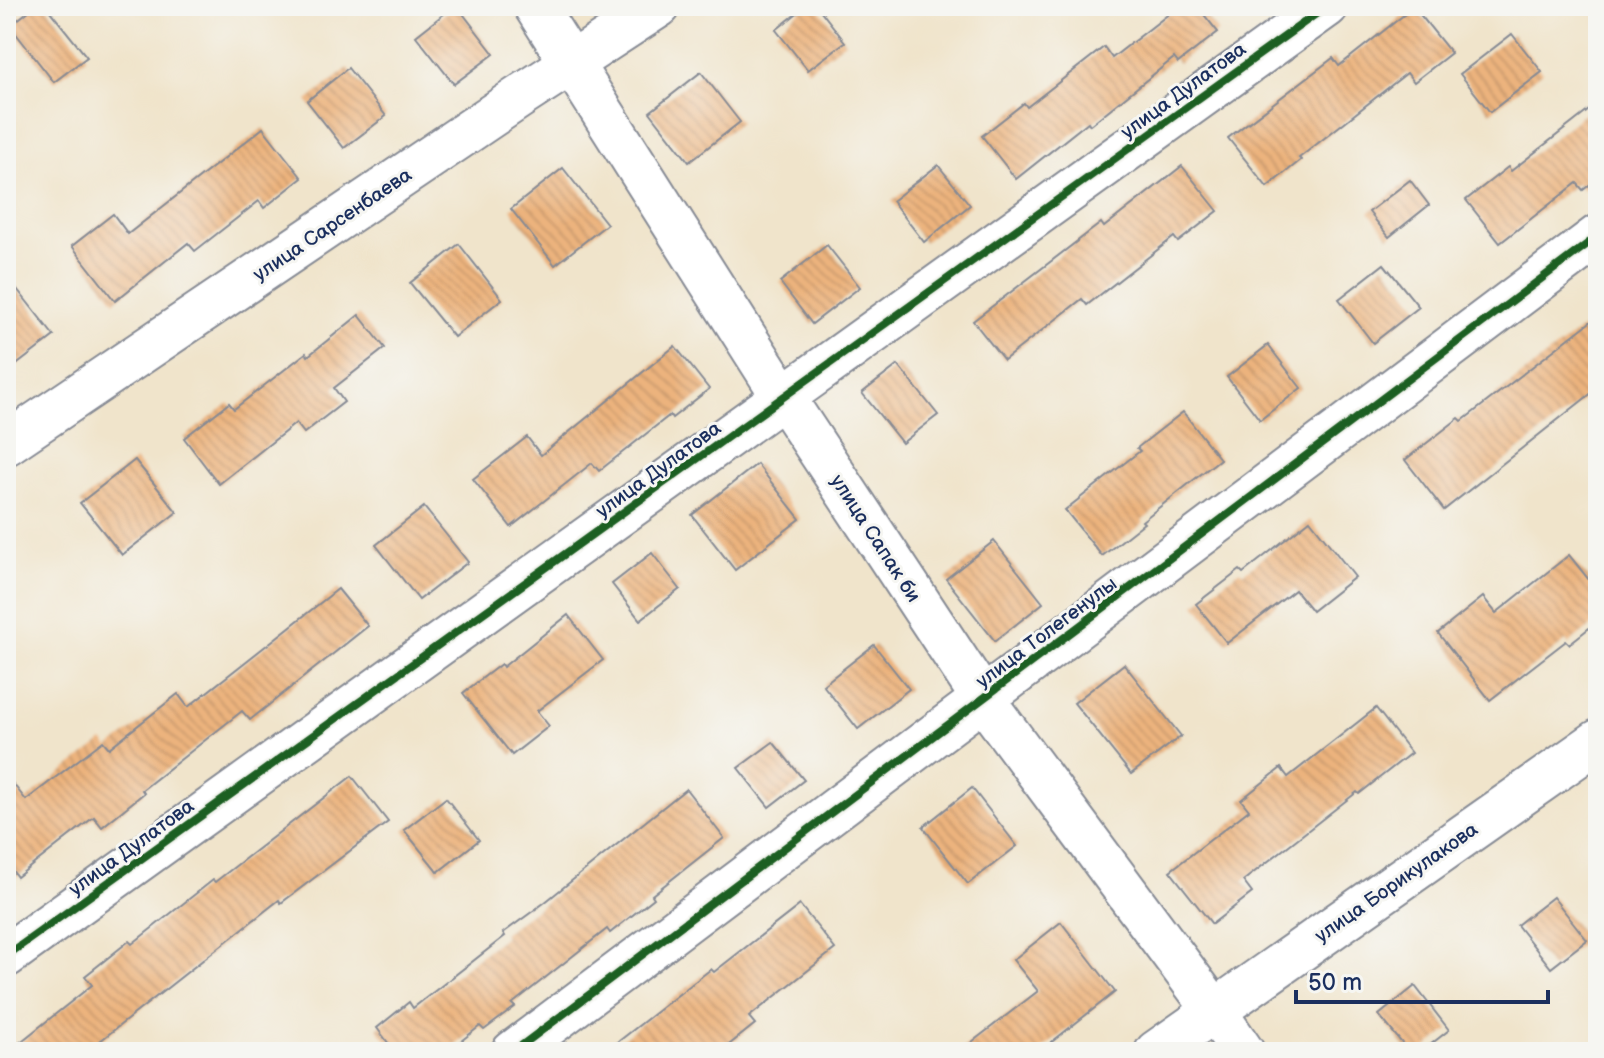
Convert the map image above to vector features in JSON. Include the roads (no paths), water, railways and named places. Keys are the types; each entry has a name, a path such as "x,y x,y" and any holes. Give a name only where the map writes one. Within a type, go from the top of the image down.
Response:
{"street":[{"name":"улица Сапак би","path":"535,6 784,398 983,699 1243,1052"},
{"name":"улица Сарсенбаева","path":"6,444 659,6"},
{"name":"улица Дулатова","path":"6,956 1327,6"},
{"name":"улица Толегенулы","path":"513,1052 1598,236"},
{"name":"улица Борикулакова","path":"1156,1052 1598,741"}]}
